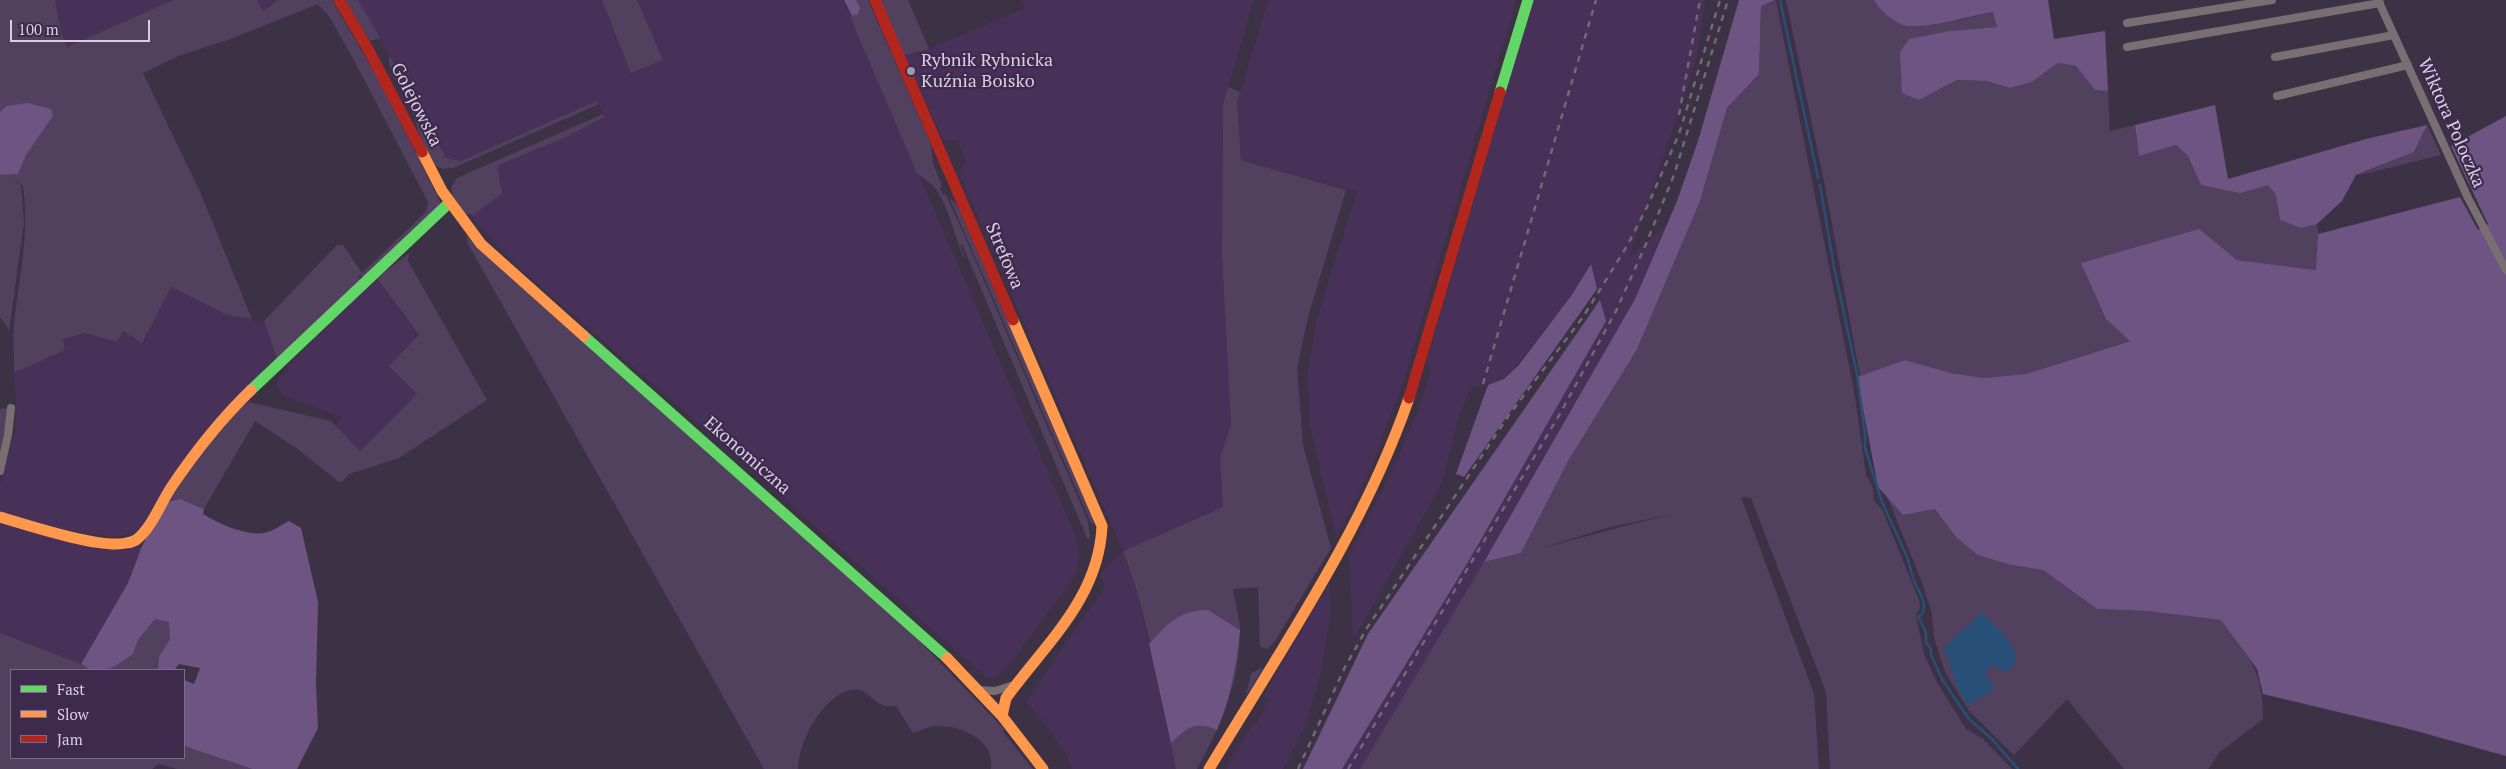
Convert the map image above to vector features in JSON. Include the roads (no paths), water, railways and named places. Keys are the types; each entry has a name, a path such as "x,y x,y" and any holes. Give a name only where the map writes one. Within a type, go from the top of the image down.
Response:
{"street":[{"name":"Golejowska","path":"339,0 368,50 449,203 465,225"},
{"name":"Strefowa","path":"875,0 1102,526 1101,554 1088,586 1016,684"},
{"path":"1210,769 1349,535 1388,456 1410,396 1528,0"},
{"path":"2127,22 2272,0"},
{"path":"2127,47 2379,2"},
{"name":"Wiktora Poloczka","path":"2379,2 2468,198 2506,270"},
{"path":"2276,57 2394,35"},
{"path":"2277,96 2408,66"},
{"path":"0,517 44,531 96,541 124,544 136,540 149,524 172,486 232,408 449,203"},
{"name":"Ekonomiczna","path":"465,225 498,261 916,629 1002,716 1043,769"},
{"path":"0,471 8,435 11,408"},
{"path":"978,690 996,691 1016,684"},
{"path":"1002,716 1004,702 1016,684"}],"water":[{"path":"1981,613 2009,641 2016,662 2005,673 1994,665 1989,667 1985,676 1993,683 1993,690 1967,705 1959,690 1944,648"}],"waterway":[{"path":"1780,0 1818,178"},
{"path":"1820,185 1834,267 1857,374 1865,433 1865,448 1882,502 1907,557 1914,581 1924,604 1923,613 1918,617 1926,632 1926,642 1931,649 1931,655 1943,681 1969,719 1992,739 2018,769"}],"railway":[{"path":"1483,384 1596,0"},
{"path":"1679,115 1700,0"},
{"path":"1298,769 1345,667 1367,628 1509,415 1583,317 1627,246 1647,207 1679,134 1720,0"},
{"path":"1348,769 1561,412 1616,311 1674,175 1728,0"}],"place":[{"name":"Rybnik Rybnicka Kuźnia Boisko","path":"911,71"}]}
